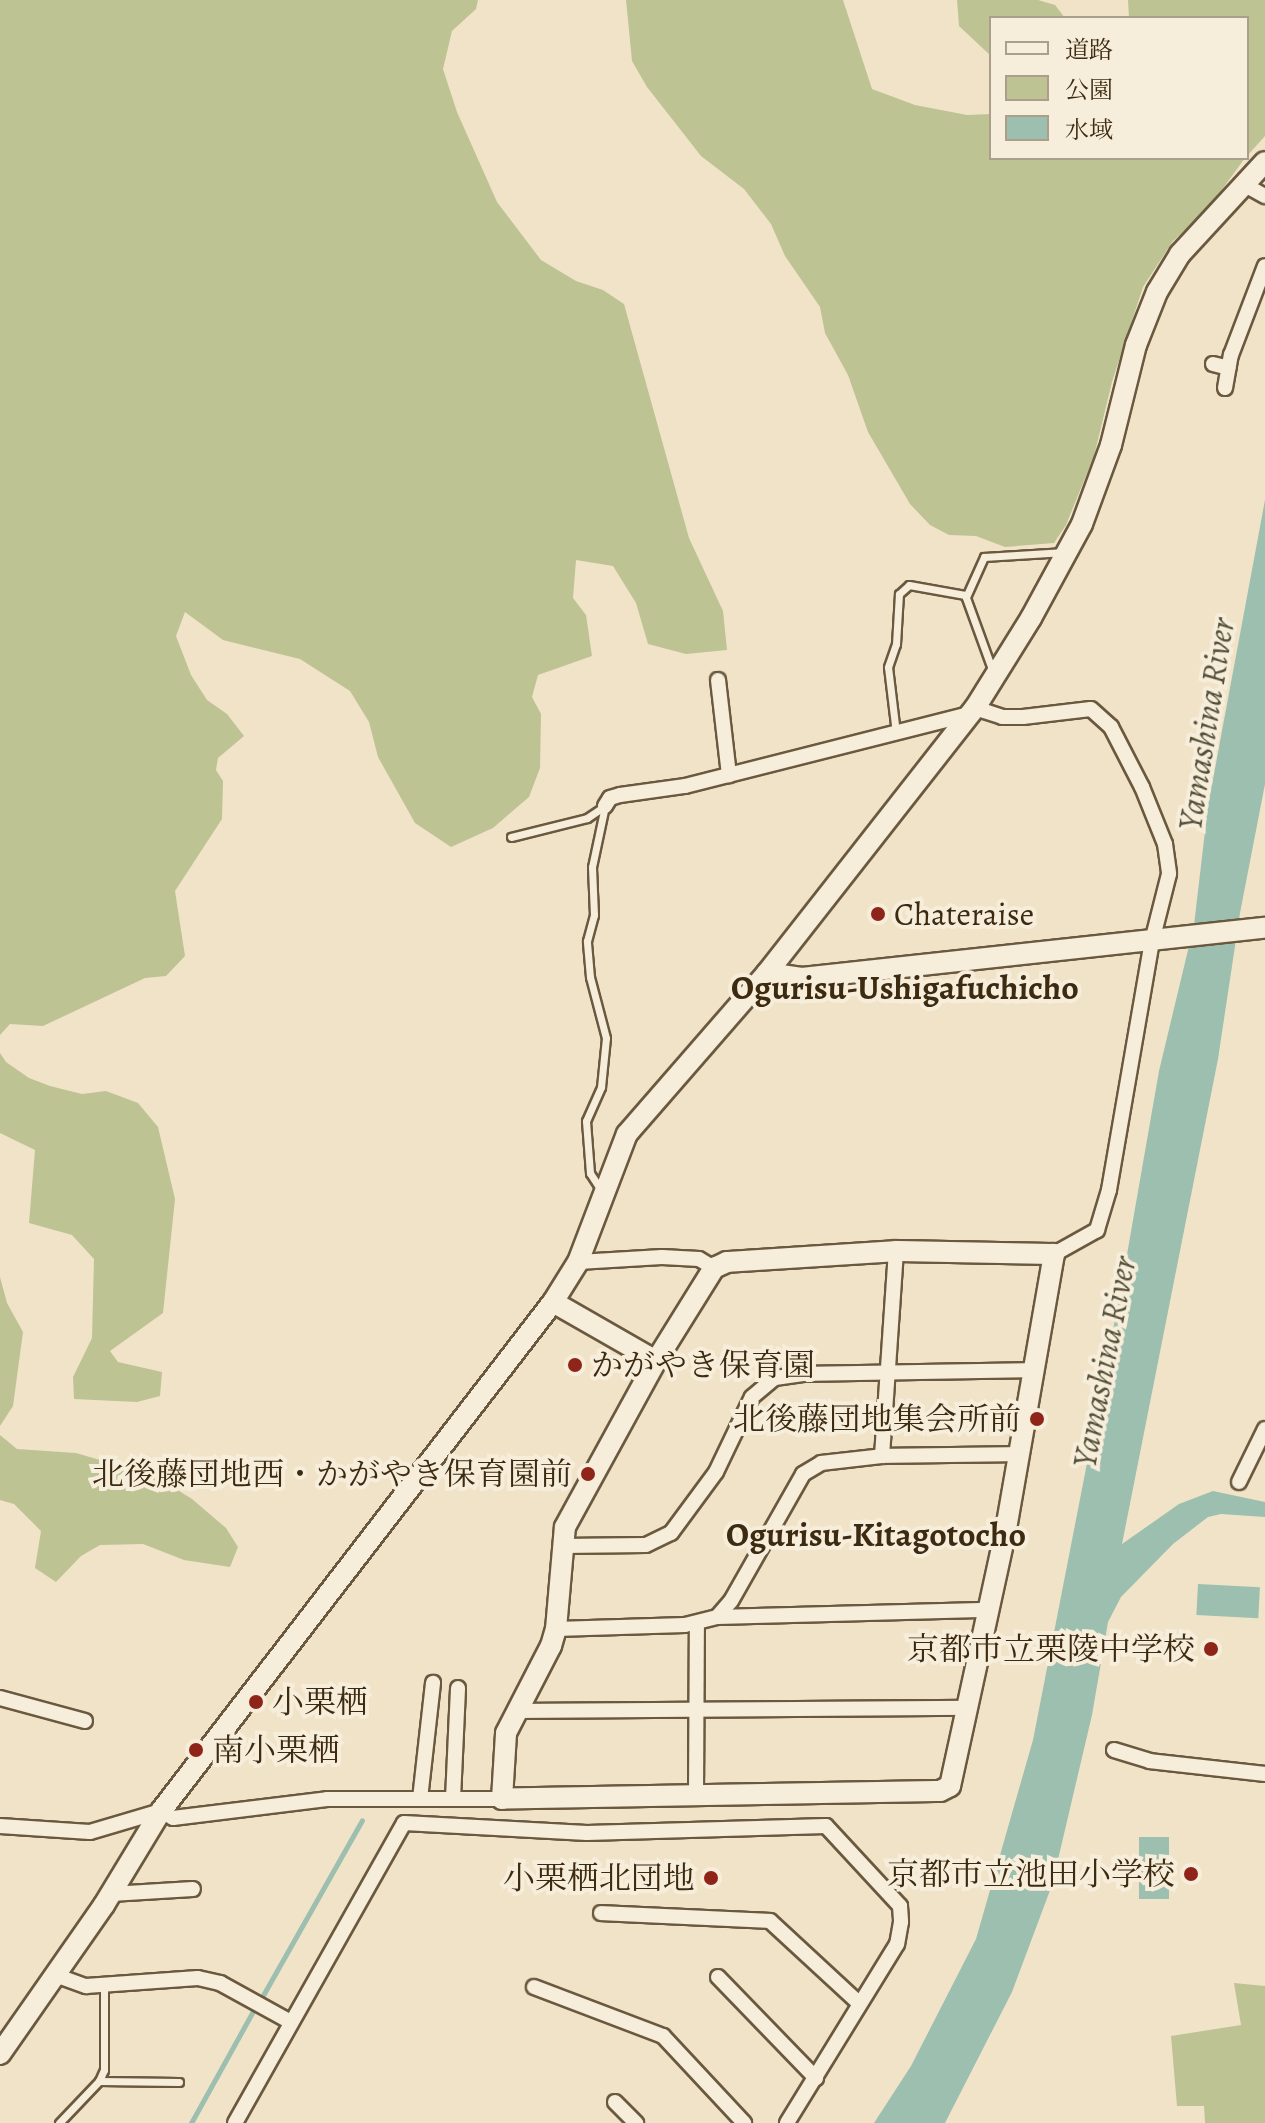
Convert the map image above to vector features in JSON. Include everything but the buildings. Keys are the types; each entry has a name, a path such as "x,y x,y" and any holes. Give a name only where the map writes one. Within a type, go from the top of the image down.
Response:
{"street":[{"path":"0,2054 111,1894 161,1811 553,1302 578,1262 602,1192 627,1134 767,973 973,711 1082,524 1111,445 1136,345 1157,292 1180,254 1265,162"},
{"path":"1245,185 1265,196"},
{"path":"1225,388 1229,368 1265,266"},
{"path":"1213,364 1229,368"},
{"path":"718,680 729,775"},
{"path":"502,1799 506,1733 556,1629 565,1527 656,1361 714,1268 727,1262 896,1251 1054,1254 1097,1230 1109,1190 1169,874 1165,844 1142,787 1111,727 1091,709 1012,717 973,711 685,786 620,795 610,798 605,806"},
{"path":"767,973 802,978 1263,928"},
{"path":"882,1456 896,1251"},
{"path":"0,1826 90,1832 161,1811 173,1818 327,1799 940,1791 950,1786 990,1610 1054,1254"},
{"path":"578,1262 662,1257 699,1259 714,1268"},
{"path":"553,1302 656,1361"},
{"path":"561,1546 646,1545 671,1533 716,1472 752,1397 775,1378 788,1375 1034,1370"},
{"path":"1239,1482 1265,1429"},
{"path":"717,1617 731,1601 803,1474 821,1463 840,1458 882,1456 1019,1454"},
{"path":"556,1629 697,1624 717,1617 990,1610"},
{"path":"696,1796 697,1624"},
{"path":"420,1799 433,1683"},
{"path":"453,1799 458,1688"},
{"path":"0,1698 85,1721"},
{"path":"519,1711 967,1708"},
{"path":"1114,1750 1149,1761 1265,1774"},
{"path":"235,2123 404,1823 587,1833 826,1826 900,1906 897,1944 787,2123"},
{"path":"111,1894 193,1889"},
{"path":"601,1913 770,1921 859,2003"},
{"path":"55,1975 86,1986 209,1980 291,2022"},
{"path":"718,1977 816,2078"},
{"path":"534,1987 663,2036 744,2123"},
{"path":"615,2102 636,2123"}],"lane":[{"path":"994,677 966,597 984,557 1067,552"},
{"path":"896,733 888,667 896,644 899,594 909,585 922,585 966,597"},
{"path":"511,837 587,818 605,806"},
{"path":"602,1192 590,1173 586,1121 601,1087 606,1038 590,977 587,941 594,915 592,867 605,806"},
{"path":"59,2123 99,2081 104,2059 104,1985"},
{"path":"99,2081 179,2082"}],"green space":[{"path":"0,0 478,0 476,9 452,31 443,69 457,112 497,202 541,260 576,281 603,290 624,304 689,538 723,611 727,650 686,654 648,644 636,603 613,566 576,560 573,598 586,615 592,656 538,675 532,697 541,714 540,768 529,797 493,828 451,847 415,823 378,757 369,722 350,691 300,659 223,640 185,612 176,636 191,675 207,700 227,714 244,736 218,758 216,770 223,781 222,819 175,891 185,956 166,976 145,978 43,1026 10,1024 0,1035"},
{"path":"626,0 843,0 872,89 915,105 967,115 989,114 989,160 1244,160 1207,210 1173,241 1143,287 1112,382 1094,456 1066,525 1054,543 1005,547 976,536 949,535 930,525 910,504 868,432 848,375 825,333 820,307 785,256 771,224 744,189 701,156 647,87 632,61"},
{"path":"957,0 1038,0 1055,5 1063,16 989,16 989,54 959,26"},
{"path":"1128,0 1265,0 1265,136 1249,154 1249,16 1129,16"},
{"path":"0,1053 6,1062 29,1078 50,1086 82,1094 106,1091 138,1103 158,1127 175,1199 163,1313 110,1351 118,1362 162,1372 160,1396 137,1402 74,1399 73,1377 92,1338 94,1259 72,1235 29,1223 35,1150 0,1133"},
{"path":"0,1277 7,1303 23,1332 13,1406 0,1426"},
{"path":"0,1435 17,1449 76,1453 155,1476 192,1499 226,1528 238,1547 230,1567 184,1560 143,1544 100,1545 81,1556 56,1582 35,1568 41,1531 14,1504 0,1500"},
{"path":"1234,1983 1265,1986 1265,2123 1205,2123 1204,2106 1177,2106 1171,2036 1241,2025"}],"water":[{"path":"1265,500 1265,784 1240,913 1218,1059 1122,1544 1179,1504 1213,1491 1265,1502 1265,1517 1221,1514 1208,1517 1173,1544 1121,1597 1108,1622 1092,1715 1052,1885 1012,1992 945,2123 874,2123 911,2066 976,1939 1033,1740 1121,1289 1159,1071 1194,925 1208,806"},
{"path":"1198,1584 1260,1587 1258,1618 1196,1615"},
{"path":"1139,1837 1169,1837 1169,1899 1139,1899"}],"waterway":[{"path":"262,1997 362,1820"},
{"path":"191,2123 253,2011"}],"place":[{"name":"Chateraise","path":"878,914"},
{"name":"かがやき保育園","path":"575,1365"},
{"name":"北後藤団地集会所前","path":"1037,1419"},
{"name":"北後藤団地西・かがやき保育園前","path":"588,1474"},
{"name":"京都市立栗陵中学校","path":"1211,1649"},
{"name":"小栗栖","path":"256,1702"},
{"name":"南小栗栖","path":"196,1750"},
{"name":"京都市立池田小学校","path":"1191,1874"},
{"name":"小栗栖北団地","path":"711,1878"}],"district":[{"name":"Ogurisu-Ushigafuchicho","path":"905,988"},
{"name":"Ogurisu-Kitagotocho","path":"876,1535"}],"water label":[{"name":"Yamashina River","path":"1206,724"},
{"name":"Yamashina River","path":"1104,1362"}]}
